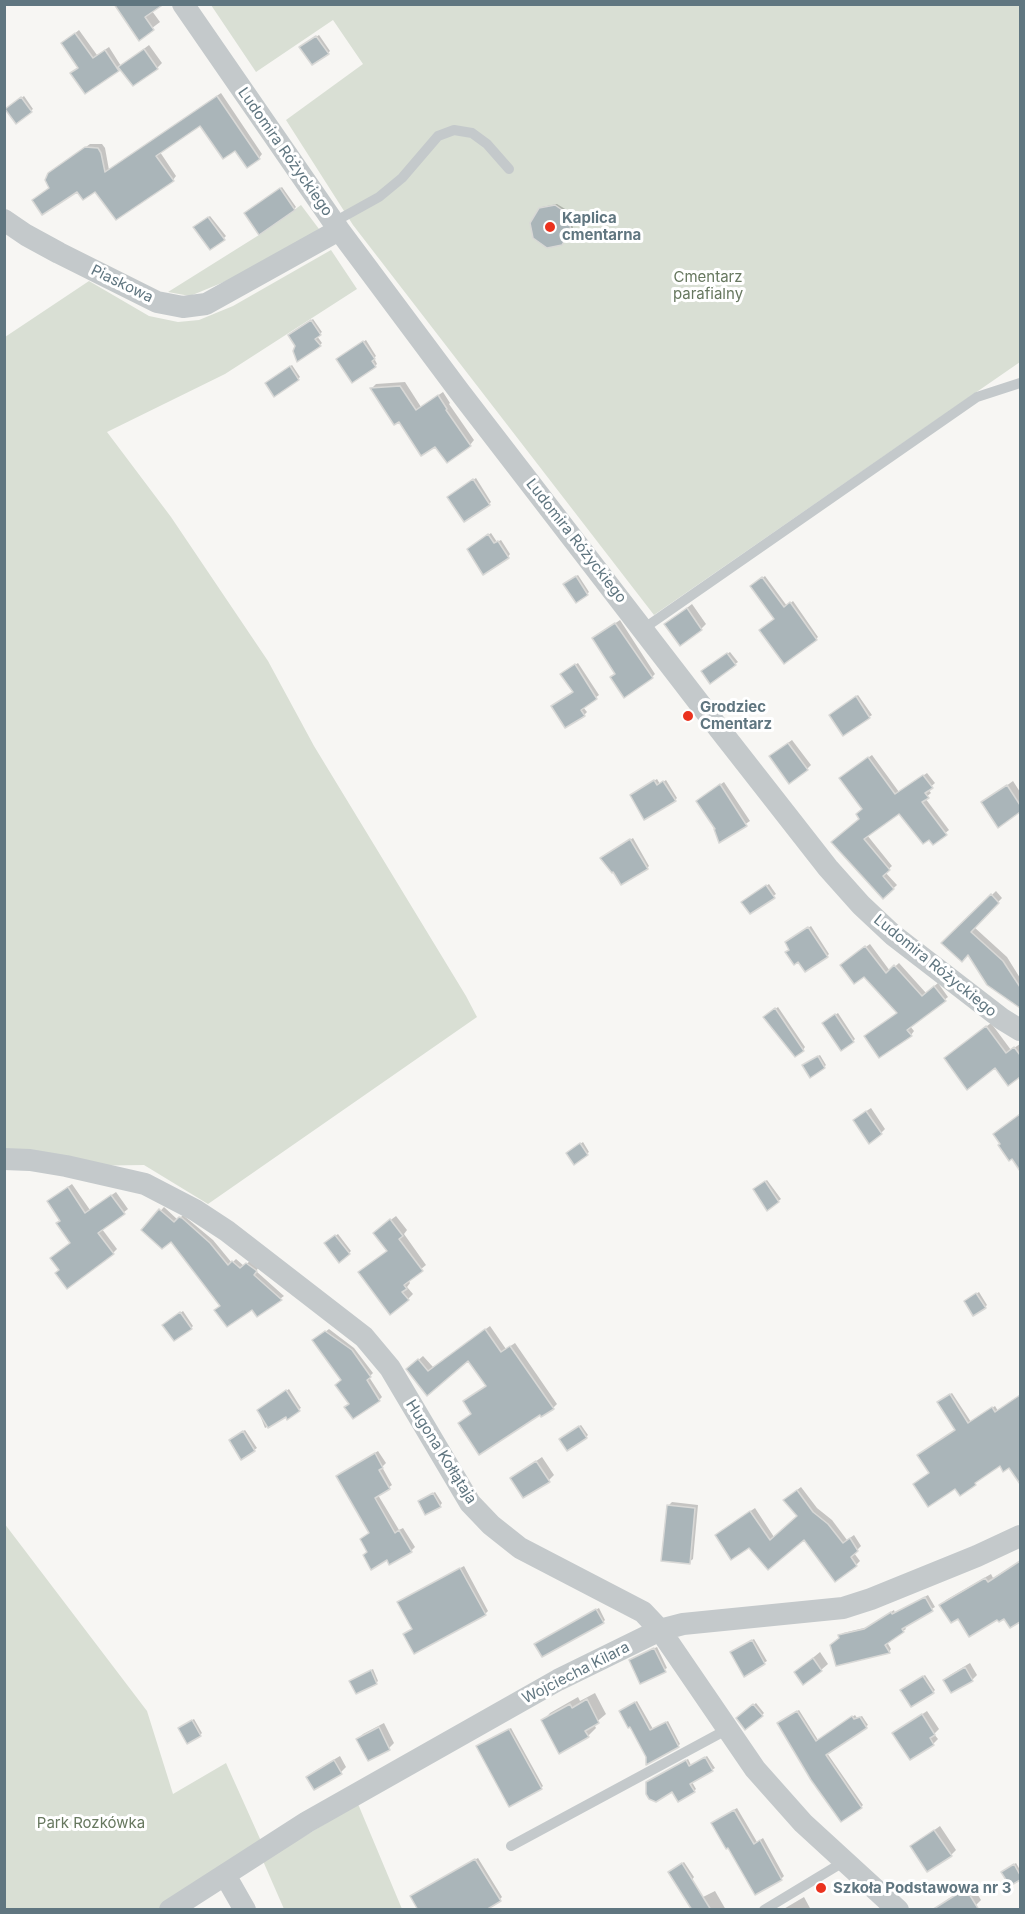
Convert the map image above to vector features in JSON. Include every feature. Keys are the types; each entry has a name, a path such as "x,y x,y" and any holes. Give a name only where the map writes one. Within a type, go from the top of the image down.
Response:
{"street":[{"name":"Ludomira Różyckiego","path":"183,4 337,226 459,391 828,868 861,905 902,942 1002,1019 1020,1030"},
{"name":"Piaskowa","path":"4,220 59,253 157,302 183,307 206,304 337,226"},
{"name":"Hugona Kołłątaja","path":"4,1160 30,1160 66,1166 145,1184 195,1210 227,1231 364,1337 390,1368 470,1503 490,1525 520,1548 643,1612 660,1630 754,1769 803,1823 898,1910"},
{"name":"Wojciecha Kilara","path":"170,1910 307,1822 558,1680 660,1630 683,1624 843,1608 871,1599 1020,1536"},
{"path":"225,1875 245,1910"}],"lane":[{"path":"337,226 402,178 438,136 454,130 472,133 487,144 509,169"},
{"path":"643,629 976,398 1020,382"},
{"path":"512,1846 728,1729"},
{"path":"764,1910 845,1861"}],"green space":[{"name":"Cmentarz parafialny","path":"211,5 1020,5 1020,362 654,615 353,225 286,120 363,64 333,20 256,72"},
{"path":"301,205 319,229 253,270 190,296 168,292 259,235"},
{"path":"331,250 357,289 225,374 107,432 171,517 268,661 314,746 477,1017 208,1204 144,1165 5,1167 5,337 89,281 149,316 178,322 199,320 233,306"},
{"name":"Park Rozkówka","path":"4,1523 147,1711 173,1794 226,1763 261,1841 161,1909 5,1909"},
{"path":"358,1804 402,1909 284,1909 263,1861"}],"building":[{"path":"114,4 164,4 145,17 154,30 139,41"},
{"path":"75,33 93,58 105,50 119,71 85,94 70,73 78,68 61,43"},
{"path":"316,36 329,54 312,65 299,47"},
{"path":"144,49 158,69 133,86 118,67"},
{"path":"217,96 260,159 247,168 235,151 223,159 200,126 156,156 174,181 116,220 95,192 83,200 77,192 42,215 32,200 49,188 45,180 48,173 85,147 98,148 105,172"},
{"path":"21,97 32,112 16,124 5,109"},
{"path":"280,188 295,210 259,235 244,213"},
{"name":"Kaplica cmentarna","path":"555,205 568,214 571,231 562,245 547,248 533,238 530,223 539,208"},
{"path":"208,217 225,240 210,250 193,227"},
{"path":"311,320 321,335 315,339 321,346 297,362 293,351 295,346 288,335"},
{"path":"363,341 375,359 372,361 376,367 352,383 336,359"},
{"path":"290,366 299,380 274,397 265,383"},
{"path":"400,386 416,410 438,395 471,446 447,463 435,447 421,456 399,422 394,425 370,388"},
{"path":"473,479 490,505 464,522 447,497"},
{"path":"488,534 494,543 498,541 509,558 483,575 467,549"},
{"path":"576,576 588,595 576,603 563,584"},
{"path":"762,577 784,607 790,602 817,640 784,664 759,630 774,619 750,586"},
{"path":"687,608 702,630 680,646 664,624"},
{"path":"615,623 653,678 624,698 610,677 615,674 592,638"},
{"path":"727,653 736,665 710,684 701,671"},
{"path":"575,664 597,699 581,710 585,716 565,728 551,706 573,692 560,674"},
{"path":"856,696 870,718 843,736 829,715"},
{"path":"788,743 808,770 789,784 769,756"},
{"path":"868,757 895,794 923,775 933,788 925,793 929,798 922,802 947,835 933,845 929,840 923,844 899,814 864,839 890,870 883,876 894,889 883,899 831,842 859,819 856,814 862,809 839,778"},
{"path":"654,780 657,785 663,781 676,801 644,820 630,795"},
{"path":"720,784 747,826 719,843 715,829 696,801"},
{"path":"1007,785 1020,805 1020,812 998,828 981,802"},
{"path":"630,839 648,869 621,885 600,858"},
{"path":"766,885 775,898 750,914 741,902"},
{"path":"991,894 999,903 971,932 1003,961 1020,987 1020,1008 987,985 968,955 962,962 941,943"},
{"path":"808,927 828,957 805,972 798,962 794,965 785,952 789,950 785,942"},
{"path":"865,946 886,973 894,965 922,996 934,986 946,1001 907,1030 912,1036 879,1058 864,1036 897,1013 864,977 854,984 840,965"},
{"path":"775,1008 804,1051 795,1057 763,1017"},
{"path":"835,1014 854,1042 841,1051 822,1023"},
{"path":"986,1026 1006,1053 1014,1047 1020,1055 1020,1077 1008,1086 995,1068 967,1090 944,1058"},
{"path":"818,1056 825,1068 810,1078 802,1065"},
{"path":"866,1111 882,1134 869,1144 853,1120"},
{"path":"1020,1114 1020,1171 1012,1159 1009,1161 993,1134"},
{"path":"580,1143 588,1155 574,1165 566,1153"},
{"path":"765,1181 779,1202 767,1211 753,1189"},
{"path":"68,1187 85,1213 111,1195 125,1214 98,1233 114,1254 67,1289 55,1273 59,1270 50,1258 70,1243 56,1223 60,1221 47,1201"},
{"path":"159,1209 174,1222 179,1217 182,1218 210,1243 228,1265 232,1261 240,1268 246,1263 257,1271 254,1275 282,1300 257,1317 252,1310 227,1327 214,1310 220,1306 171,1242 162,1249 141,1230"},
{"path":"390,1219 403,1236 399,1239 423,1271 404,1285 407,1289 402,1292 409,1300 390,1315 358,1272 387,1251 373,1233"},
{"path":"335,1235 350,1254 339,1263 324,1243"},
{"path":"976,1293 986,1308 973,1316 964,1301"},
{"path":"180,1312 192,1329 174,1341 162,1325"},
{"path":"485,1329 501,1352 510,1346 554,1409 541,1417 540,1415 479,1455 458,1423 471,1414 463,1401 486,1386 468,1361 427,1396 406,1369 418,1359 428,1371"},
{"path":"325,1331 352,1350 371,1377 367,1380 380,1401 353,1419 344,1407 349,1404 335,1385 341,1380 312,1340"},
{"path":"286,1390 300,1411 287,1420 286,1417 268,1428 257,1410"},
{"path":"950,1394 968,1423 992,1407 995,1412 1020,1395 1020,1484 1009,1468 1003,1472 1000,1466 960,1496 955,1489 928,1507 913,1484 929,1473 917,1455 955,1430 937,1402"},
{"path":"579,1426 587,1438 567,1451 559,1439"},
{"path":"243,1431 255,1451 241,1460 229,1440"},
{"path":"375,1453 383,1468 379,1470 390,1489 375,1498 395,1533 399,1530 412,1552 389,1565 387,1560 371,1570 363,1555 367,1552 360,1539 369,1533 336,1476"},
{"path":"536,1461 550,1482 523,1498 510,1478"},
{"path":"797,1490 813,1512 828,1524 843,1543 850,1538 858,1551 851,1557 857,1566 835,1582 804,1540 768,1570 749,1548 731,1560 715,1535 750,1511 770,1540 797,1516 783,1500"},
{"path":"433,1493 441,1507 425,1515 418,1501"},
{"path":"667,1505 695,1508 690,1564 661,1561"},
{"path":"1020,1561 1020,1622 1010,1628 1004,1619 999,1622 997,1620 969,1637 958,1619 951,1623 939,1605 985,1578 988,1582"},
{"path":"460,1568 486,1615 414,1654 403,1634 412,1629 397,1602"},
{"path":"925,1597 933,1611 902,1629 904,1632 885,1645 890,1653 836,1666 830,1645 839,1638 838,1635 864,1629 891,1612 892,1614"},
{"path":"596,1609 604,1623 542,1657 534,1644"},
{"path":"752,1640 765,1664 744,1677 730,1652"},
{"path":"654,1648 666,1672 640,1684 629,1660"},
{"path":"813,1658 822,1671 803,1685 794,1672"},
{"path":"965,1667 973,1681 951,1693 943,1680"},
{"path":"371,1670 377,1684 356,1694 349,1681"},
{"path":"923,1676 934,1693 911,1707 900,1690"},
{"path":"587,1699 599,1723 585,1731 589,1737 559,1754 541,1720 570,1704 572,1708"},
{"path":"635,1702 650,1730 666,1722 679,1747 646,1765 646,1757 619,1711"},
{"path":"753,1704 763,1716 745,1730 736,1718"},
{"path":"797,1711 816,1741 852,1716 854,1719 860,1717 867,1728 826,1755 862,1808 841,1822 811,1780 777,1723"},
{"path":"922,1714 935,1735 930,1738 934,1745 910,1760 892,1733"},
{"path":"192,1720 201,1736 187,1744 178,1728"},
{"path":"379,1727 390,1750 368,1761 356,1739"},
{"path":"509,1729 542,1789 509,1807 476,1746"},
{"path":"705,1757 713,1771 690,1784 695,1792 678,1802 672,1792 656,1802 649,1799 646,1794 646,1782 686,1760 689,1766"},
{"path":"334,1760 342,1774 314,1790 306,1777"},
{"path":"734,1810 754,1844 760,1840 782,1880 755,1895 711,1823"},
{"path":"934,1830 952,1856 927,1872 910,1846"},
{"path":"475,1859 501,1901 486,1910 418,1910 410,1896"},
{"path":"682,1863 711,1910 692,1910 668,1872"},
{"path":"1014,1864 1020,1880 1010,1886 1001,1872"},
{"path":"966,1889 979,1910 932,1910 954,1896"}],"place":[{"name":"Kaplica cmentarna","path":"550,227"},
{"name":"Grodziec Cmentarz","path":"688,716"},
{"name":"Szkoła Podstawowa nr 3","path":"821,1888"}]}
